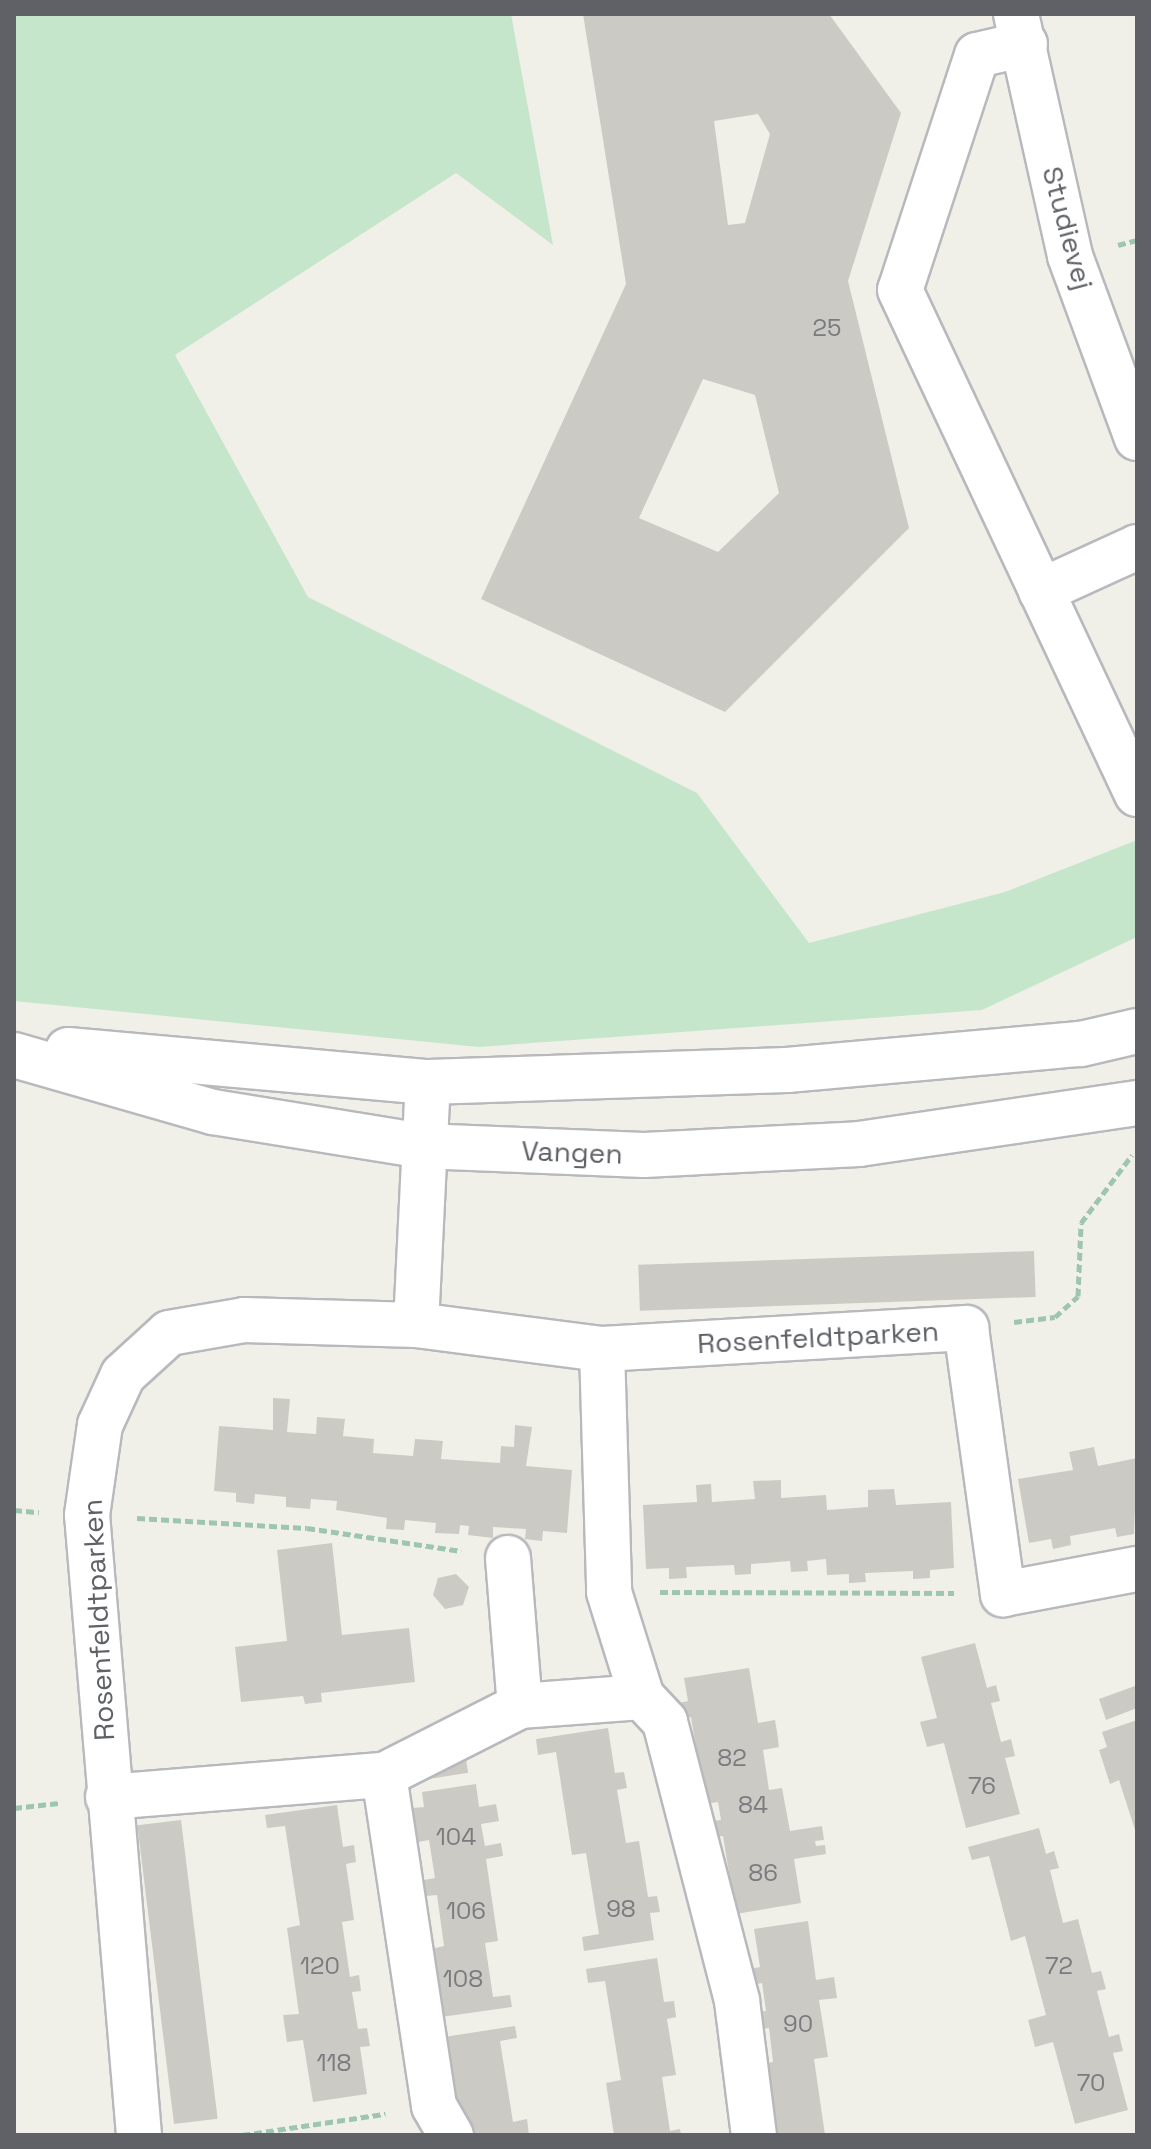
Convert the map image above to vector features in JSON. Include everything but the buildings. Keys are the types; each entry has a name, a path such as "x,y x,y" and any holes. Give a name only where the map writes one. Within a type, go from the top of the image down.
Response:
{"street":[{"name":"Studievej","path":"1020,29 1070,256 1137,438"},
{"path":"1020,29 977,55 900,290 1137,794"},
{"path":"1041,591 1137,547"},
{"path":"14,1045 428,1082 787,1070 1081,1044 1137,1031"},
{"name":"Vangen","path":"14,1055 213,1112 422,1146 644,1155 859,1144 1137,1103"},
{"path":"416,1325 422,1146 428,1082"},
{"name":"Rosenfeldtparken","path":"139,2135 108,1797 87,1515 100,1425 123,1375 169,1333 244,1320 416,1325 602,1349 966,1328 1003,1594"},
{"path":"602,1349 609,1592 642,1697 665,1722 737,2001 754,2135"},
{"path":"508,1558 520,1706"},
{"path":"1003,1594 1137,1569"},
{"path":"108,1797 384,1775 520,1706 642,1697"},
{"path":"384,1775 442,2121"}],"path":[{"path":"966,1328 1055,1317 1078,1296 1081,1223 1137,1148"},
{"path":"14,1510 307,1528 508,1558"},
{"path":"609,1592 1003,1594"},
{"path":"242,2135 442,2121"}],"green space":[{"path":"14,14 511,14 553,245 456,173 175,355 308,597 697,793 809,943 1005,892 1137,840 1137,937 982,1010 479,1047 14,1001"}]}
